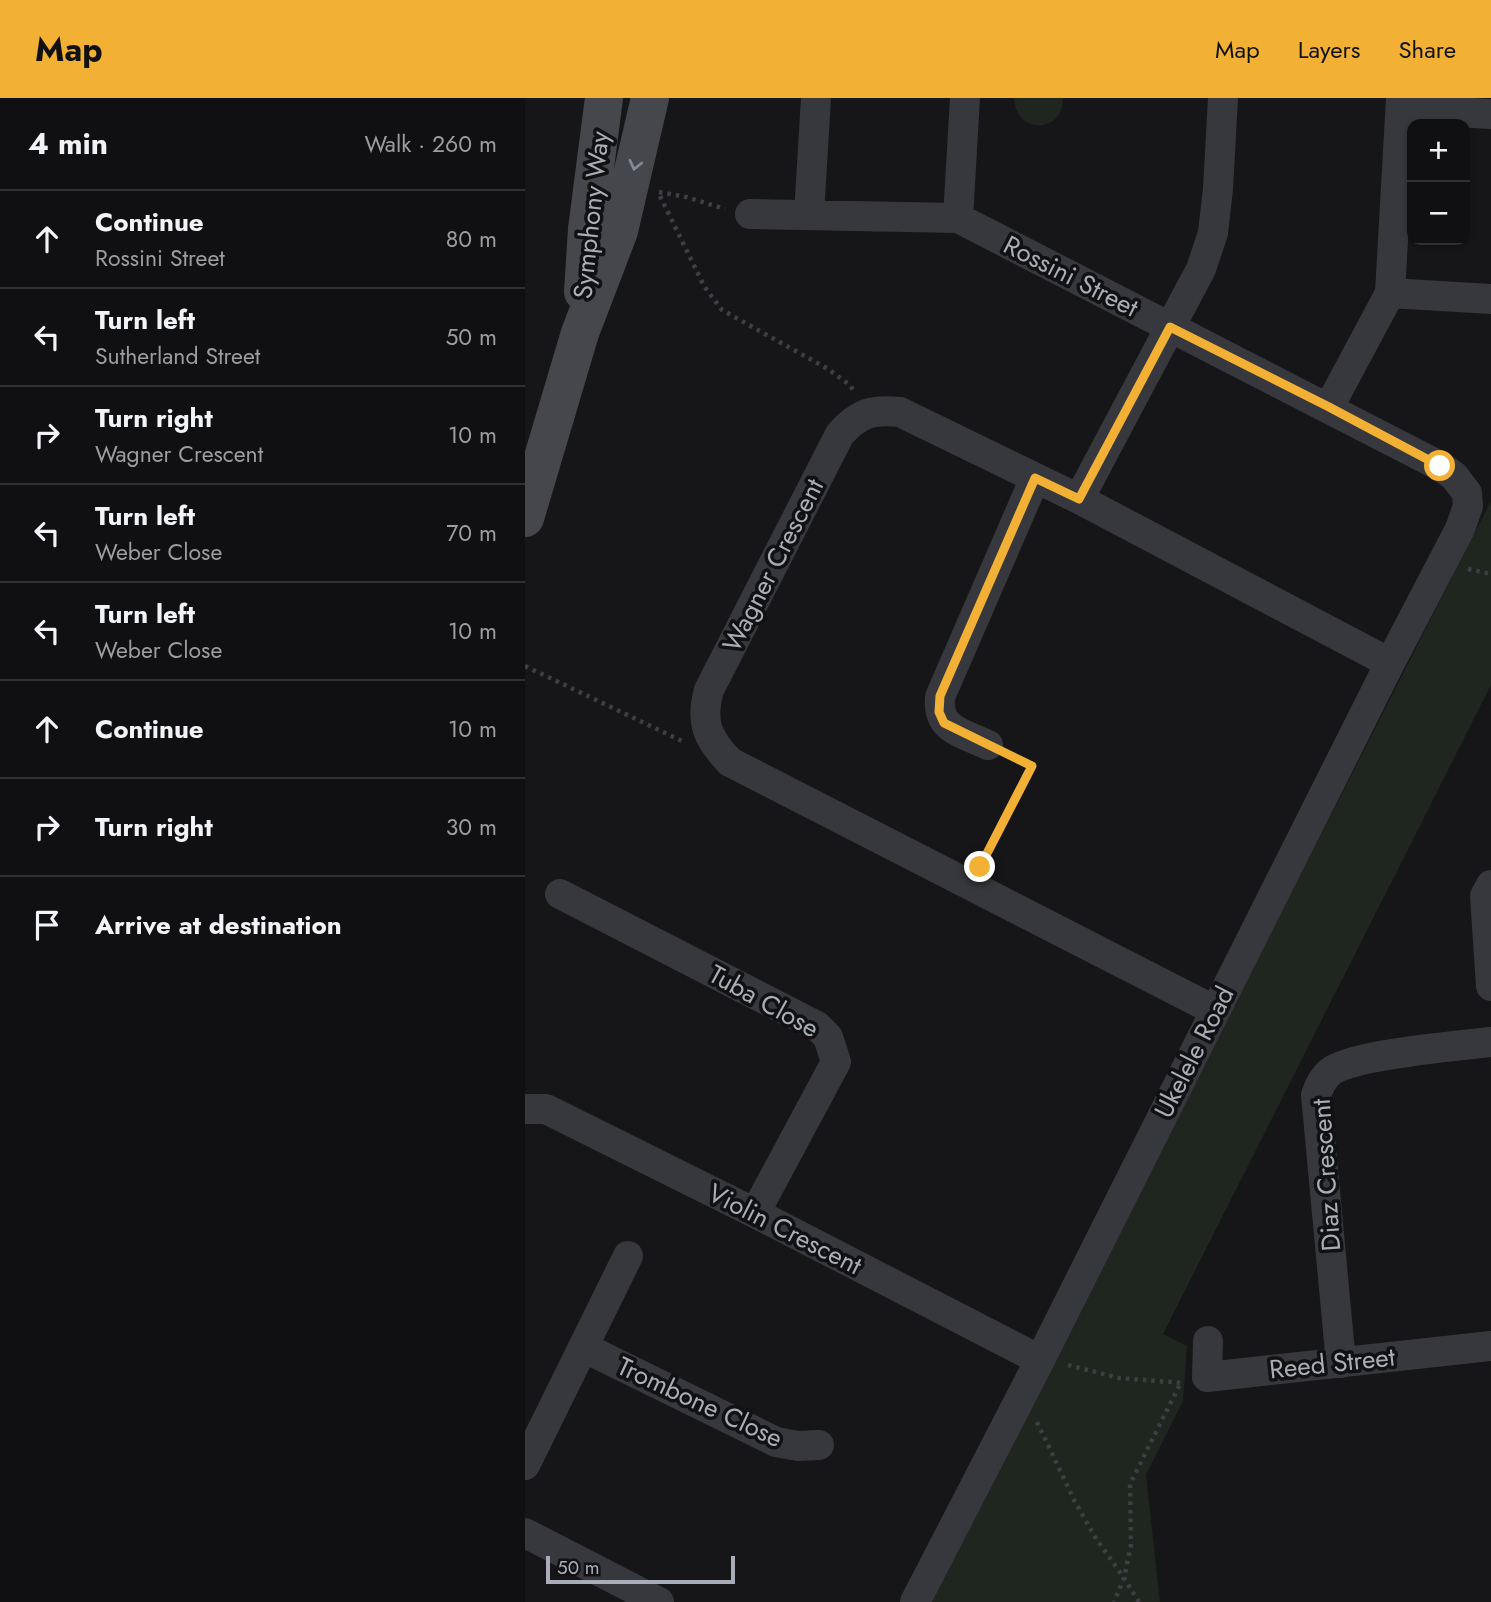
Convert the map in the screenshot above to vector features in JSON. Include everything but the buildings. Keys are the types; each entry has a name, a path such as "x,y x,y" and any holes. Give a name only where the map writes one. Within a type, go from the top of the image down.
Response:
{"main road":[{"name":"Symphony Way","path":"580,333 587,229 604,98"},
{"name":"Symphony Way","path":"525,518 580,333 619,231 650,98"}],"street":[{"path":"809,215 815,98"},
{"path":"958,218 965,98"},
{"path":"1079,499 1201,269 1213,233 1223,98"},
{"path":"1329,407 1390,293 1401,103 1491,114"},
{"name":"Rossini Street","path":"750,214 958,218 1440,466 1464,487 1469,500"},
{"path":"1390,293 1491,299"},
{"path":"863,415 881,410 900,412 1079,499 1390,663"},
{"name":"Wagner Crescent","path":"863,415 850,423 841,434 709,690 704,708 707,728 714,746 730,762 1214,1010"},
{"path":"988,745 944,723 939,712 940,696 1035,478"},
{"name":"Ukelele Road","path":"915,1602 1041,1360 1214,1010 1460,529 1469,500"},
{"path":"1491,885 1485,896 1491,986"},
{"name":"Tuba Close","path":"560,894 817,1026 828,1037 837,1062 755,1213"},
{"name":"Diaz Crescent","path":"1341,1363 1316,1095 1321,1083 1330,1072 1342,1065 1367,1059 1491,1042"},
{"name":"Violin Crescent","path":"525,1109 546,1109 1041,1360"},
{"path":"525,1465 628,1256"},
{"path":"1194,1380 1208,1341"},
{"name":"Reed Street","path":"1194,1380 1491,1346"},
{"name":"Trombone Close","path":"583,1347 776,1442 798,1446 819,1445"},
{"path":"525,1534 659,1602"}],"path":[{"path":"650,190 750,214"},
{"path":"657,192 670,213 704,286 722,310 828,369 851,386 863,415"},
{"path":"525,666 683,742"},
{"path":"969,885 1032,766 988,745"},
{"path":"1041,1360 1090,1369 1119,1378 1194,1380"},
{"path":"1114,1602 1124,1578 1131,1545 1130,1484 1194,1380"},
{"path":"1013,1411 1036,1420 1074,1500 1139,1602"}],"shaded area":[{"path":"1014,98 1063,98 1056,118 1040,125 1023,119"},
{"path":"1491,501 1491,685 1163,1334 1187,1346 1183,1401 1146,1475 1160,1602 930,1602"}],"route":[{"path":"980,867 1032,766 944,723 939,712 940,696 1035,478 1079,499 1170,327 1440,466"}]}
